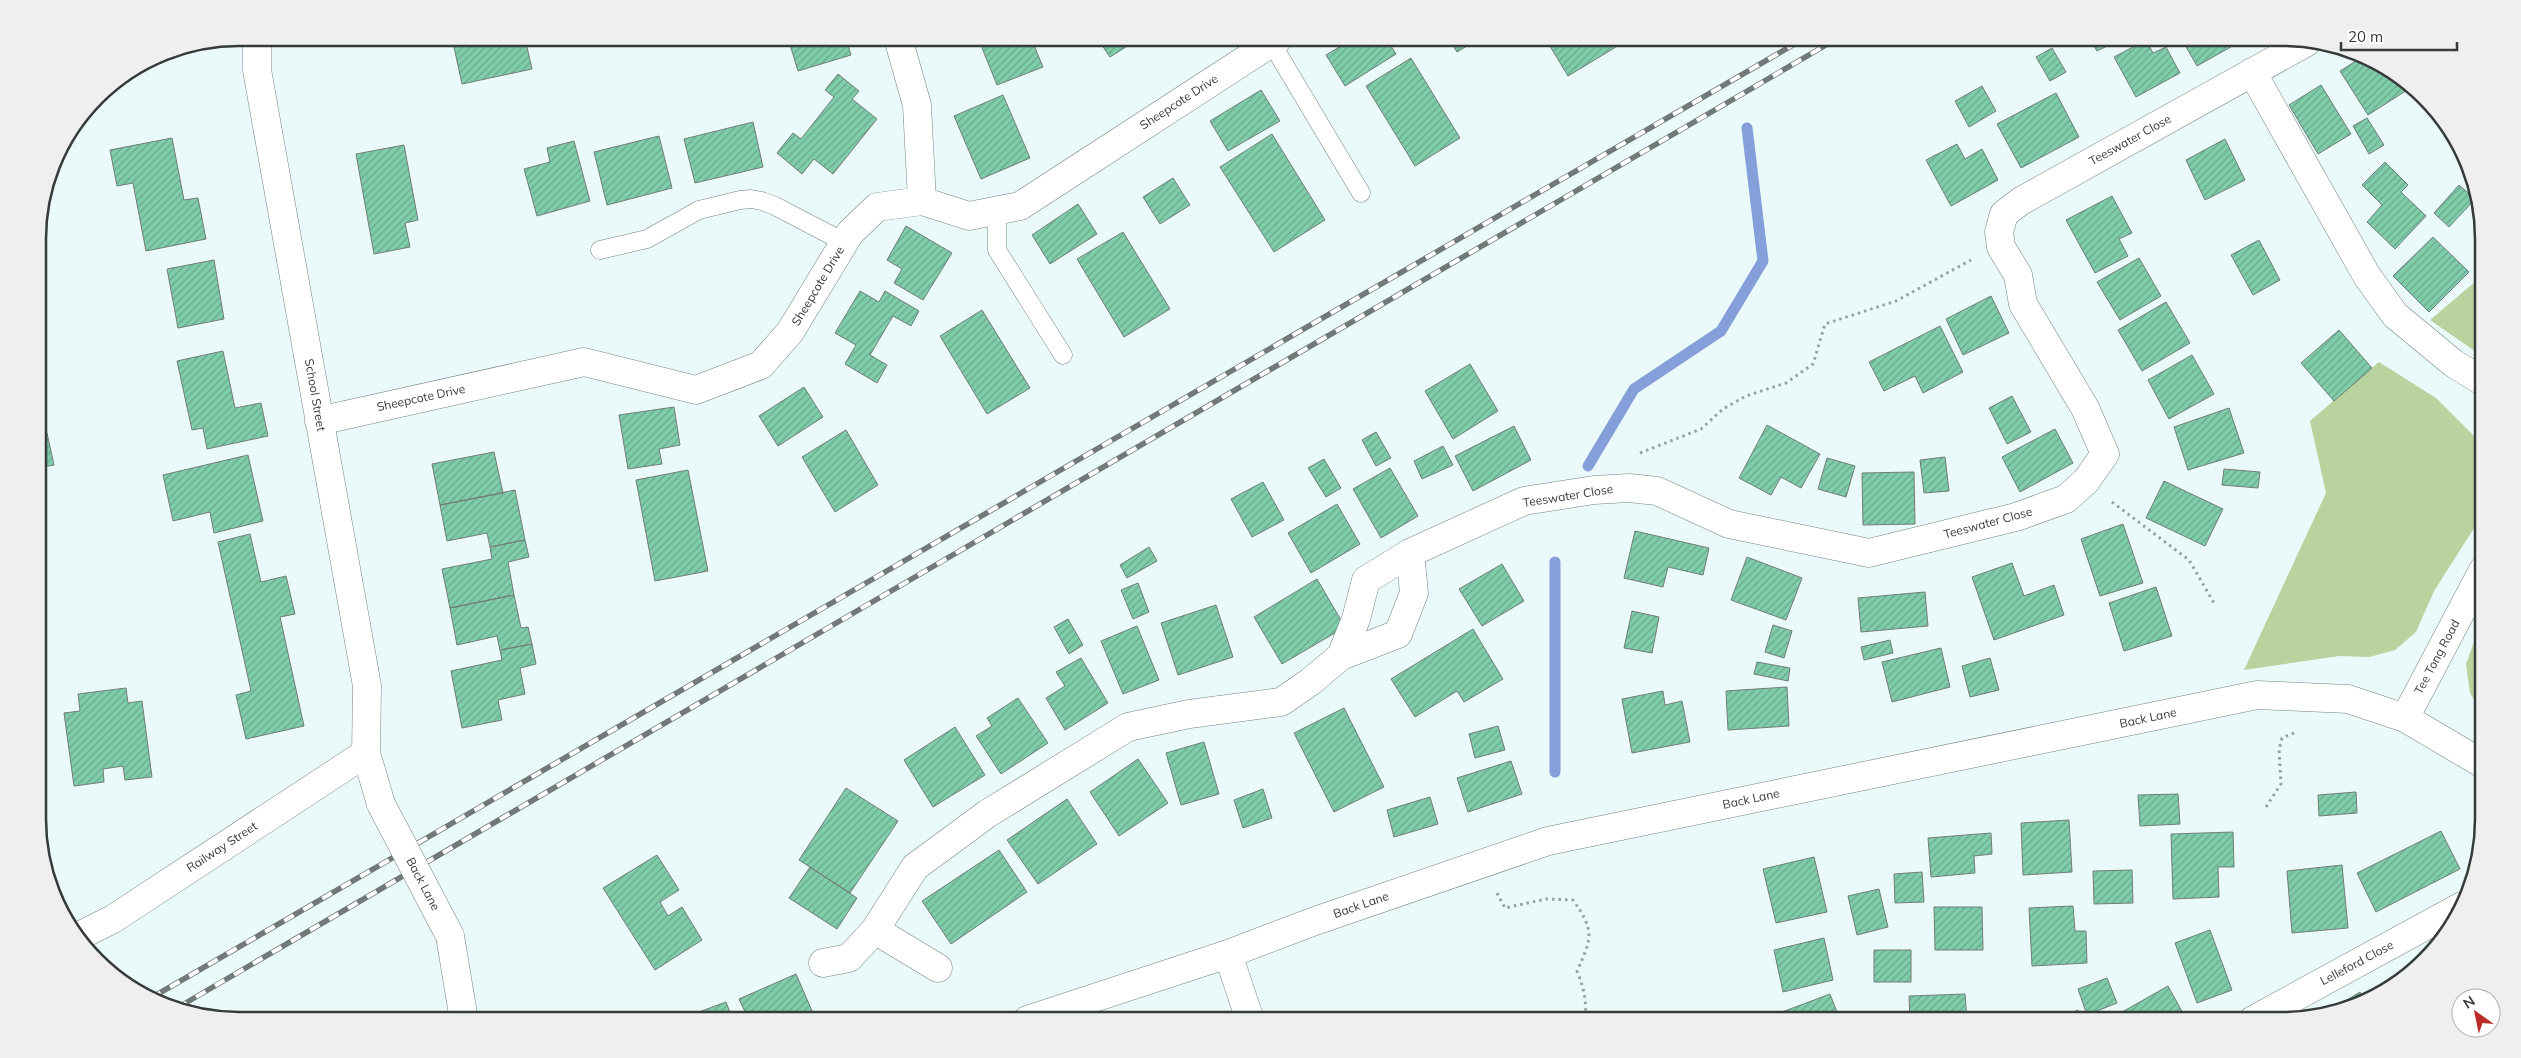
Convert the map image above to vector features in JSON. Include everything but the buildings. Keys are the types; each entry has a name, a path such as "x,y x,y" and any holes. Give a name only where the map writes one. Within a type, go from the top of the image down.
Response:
{"street":[{"name":"School Street","path":"257,46 257,70 367,686 366,753"},
{"path":"900,46 917,105 922,202"},
{"name":"Sheepcote Drive","path":"319,421 584,362 696,390 762,366 790,332 850,233 877,207 922,202 969,216 1020,206 1266,46"},
{"name":"Teeswater Close","path":"1341,656 1356,619 1366,580 1410,553 1524,501 1594,490 1629,488 1657,491 1729,524 1869,553 2016,518 2066,499 2086,481 2105,454 2085,408 2023,304 2018,275 2001,247 1999,232 2004,214 2020,201 2297,47"},
{"path":"2252,72 2367,276 2395,315 2453,363 2475,377"},
{"path":"823,964 849,958 875,930 915,867 987,814 1128,727 1189,714 1281,702 1310,682 1341,656 1398,634 1414,593 1410,553"},
{"name":"Tee Tong Road","path":"2405,718 2475,585"},
{"name":"Back Lane","path":"1051,1012 1228,954 1548,841 2257,695 2348,699 2405,718 2475,759"},
{"name":"Back Lane","path":"366,753 381,804 450,936 463,1012"},
{"name":"Railway Street","path":"84,933 113,919 366,753"},
{"name":"Lelleford Close","path":"2268,1012 2450,912"},
{"path":"875,930 938,968"},
{"path":"1228,954 1247,1012"}],"lane":[{"path":"1278,46 1361,193"},
{"path":"600,250 647,239 699,210 751,199 775,206 844,242"},
{"path":"997,210 997,250 1063,355"}],"path":[{"path":"1629,488 1638,454 1700,429 1723,409 1746,396 1786,383 1813,364 1825,324 1854,313 1896,301 1951,269 2001,247"},
{"path":"2086,481 2189,560 2214,603"},
{"path":"2266,807 2280,784 2279,750"},
{"path":"1494,885 1505,908 1546,899 1574,900 1585,916 1591,937 1577,971 1584,987 1586,1012"}],"green space":[{"path":"2475,282 2475,351 2430,320"},
{"path":"2379,362 2436,398 2475,437 2475,527 2434,591 2416,632 2395,650 2369,657 2339,656 2244,670 2326,493 2310,421"},
{"path":"2475,639 2475,701 2470,693 2466,664"}],"waterway":[{"path":"1588,466 1634,389 1721,331 1763,261 1747,128"},
{"path":"1555,562 1555,772"}],"railway":[{"path":"158,994 1791,46"},
{"path":"184,1004 1824,46"}]}
